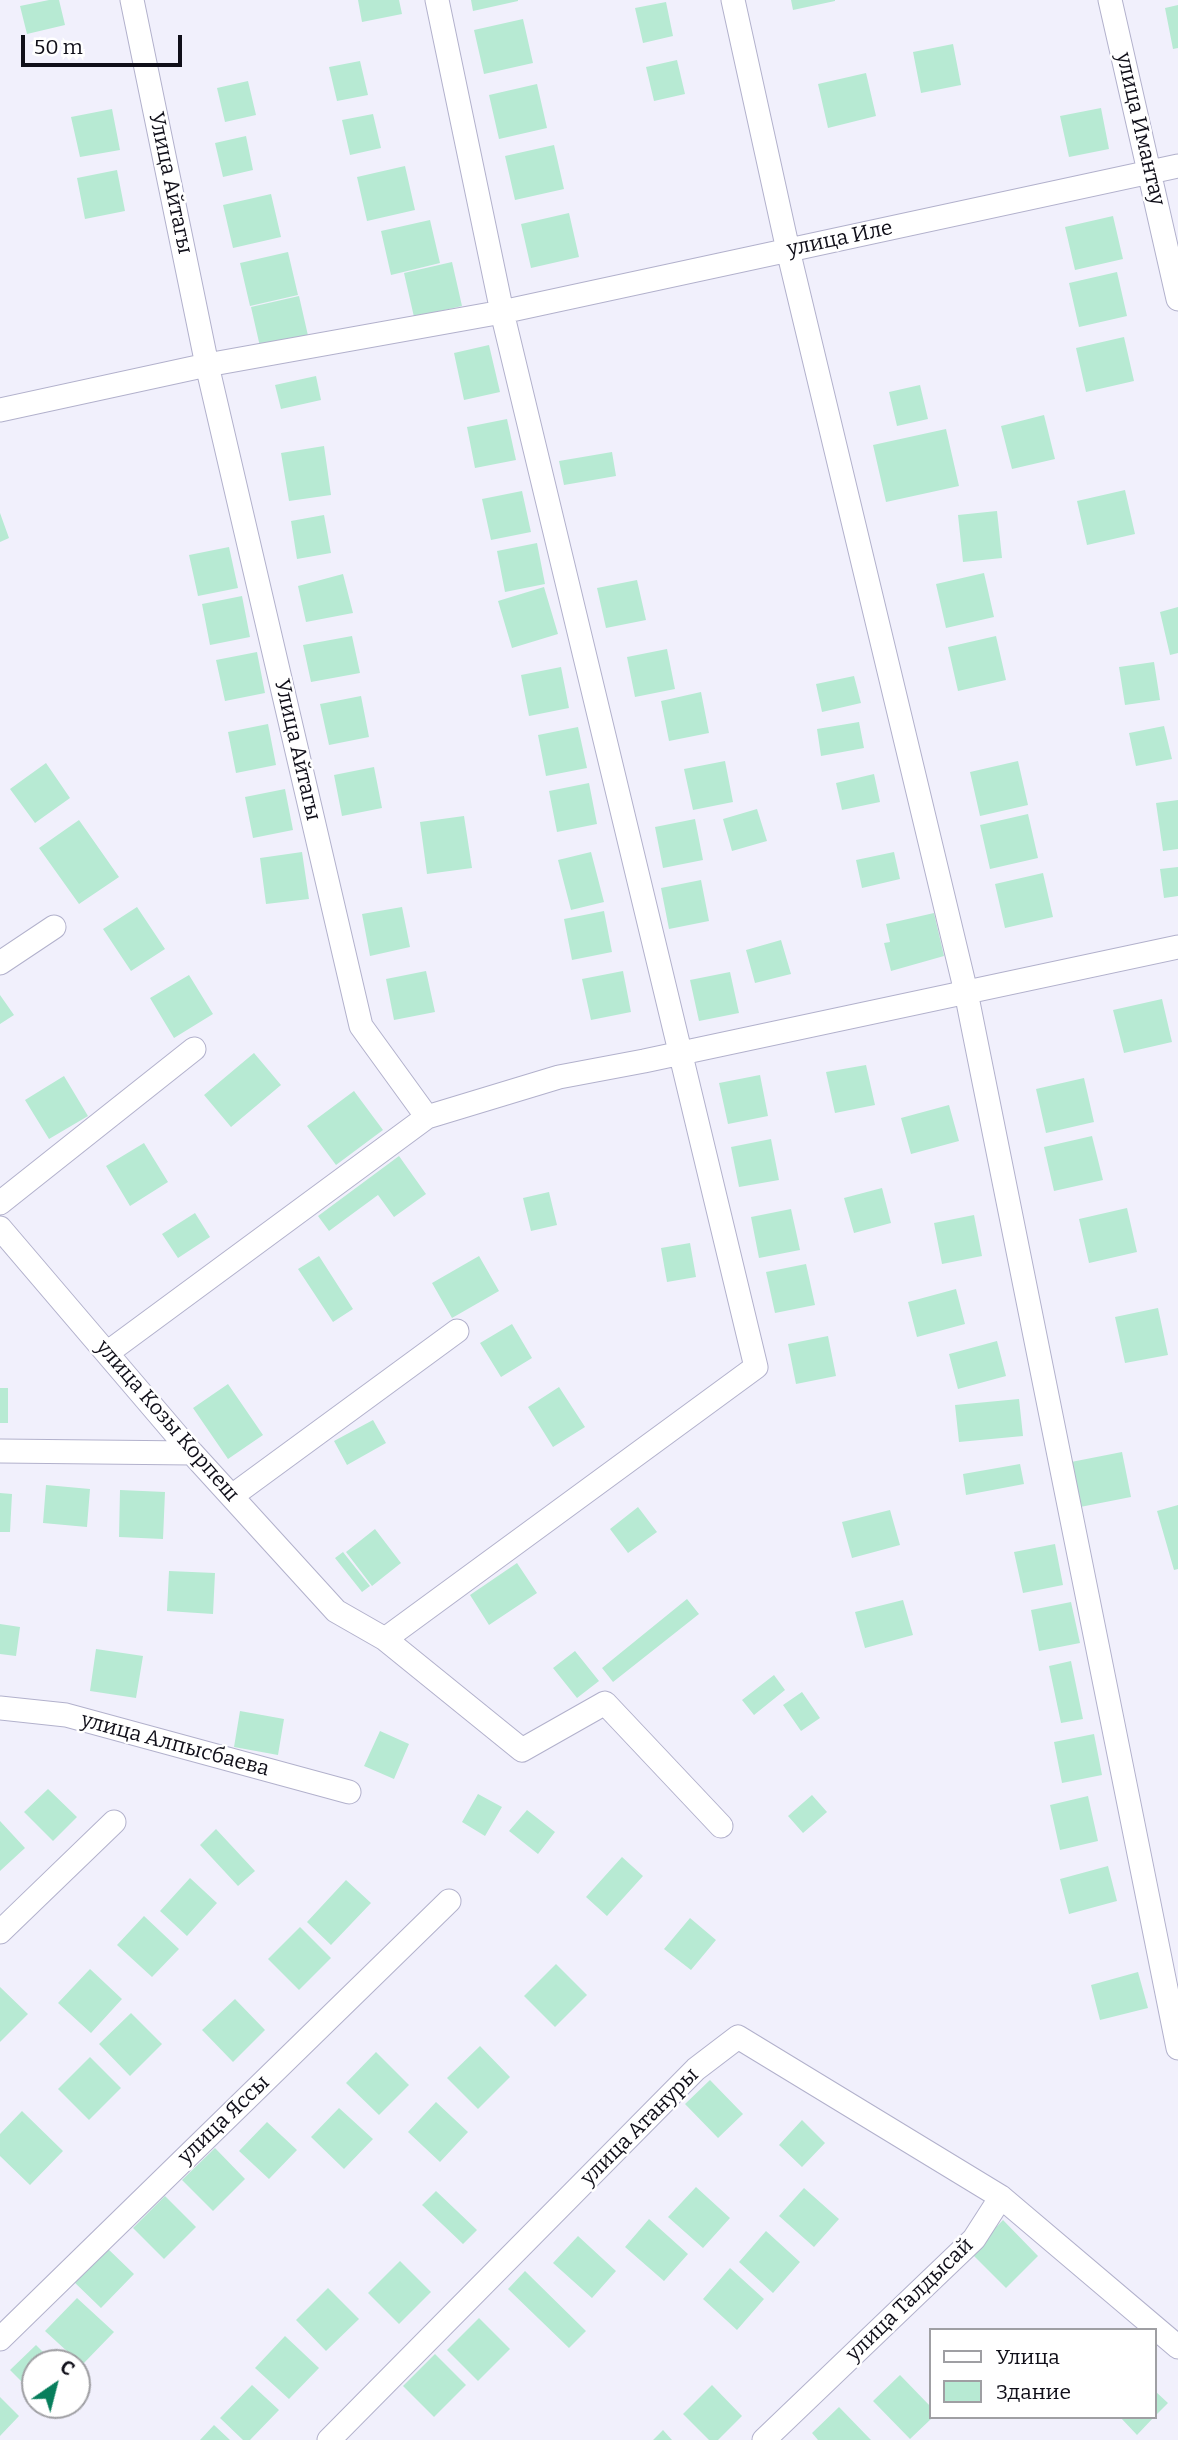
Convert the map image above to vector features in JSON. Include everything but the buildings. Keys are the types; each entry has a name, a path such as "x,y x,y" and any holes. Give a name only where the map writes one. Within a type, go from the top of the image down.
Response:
{"street":[{"name":"Улица Айтагы","path":"132,0 207,365 361,1026 427,1117"},
{"path":"385,1639 756,1367 502,313 437,0"},
{"path":"733,0 788,250 966,992 1178,2048"},
{"name":"улица Имантау","path":"1110,0 1178,299"},
{"name":"улица Иле","path":"502,313 1178,166"},
{"path":"0,410 207,365 502,313"},
{"path":"0,963 54,927"},
{"path":"107,1353 427,1117 559,1077 1178,947"},
{"path":"0,1203 194,1049"},
{"name":"улица Козы Корпеш","path":"0,1228 192,1452 336,1611 385,1639 522,1750 605,1703 721,1826"},
{"path":"232,1496 457,1331"},
{"path":"0,1451 192,1452"},
{"name":"улица Алпысбаева","path":"0,1708 66,1715 349,1792"},
{"path":"0,1931 114,1822"},
{"name":"улица Яссы","path":"0,2339 449,1901"},
{"name":"улица Атануры","path":"329,2440 696,2069 737,2037 1001,2197"},
{"path":"1001,2197 1156,2328"},
{"name":"улица Талдысай","path":"764,2440 974,2239 1001,2197"},
{"path":"1157,2329 1178,2347"}]}
